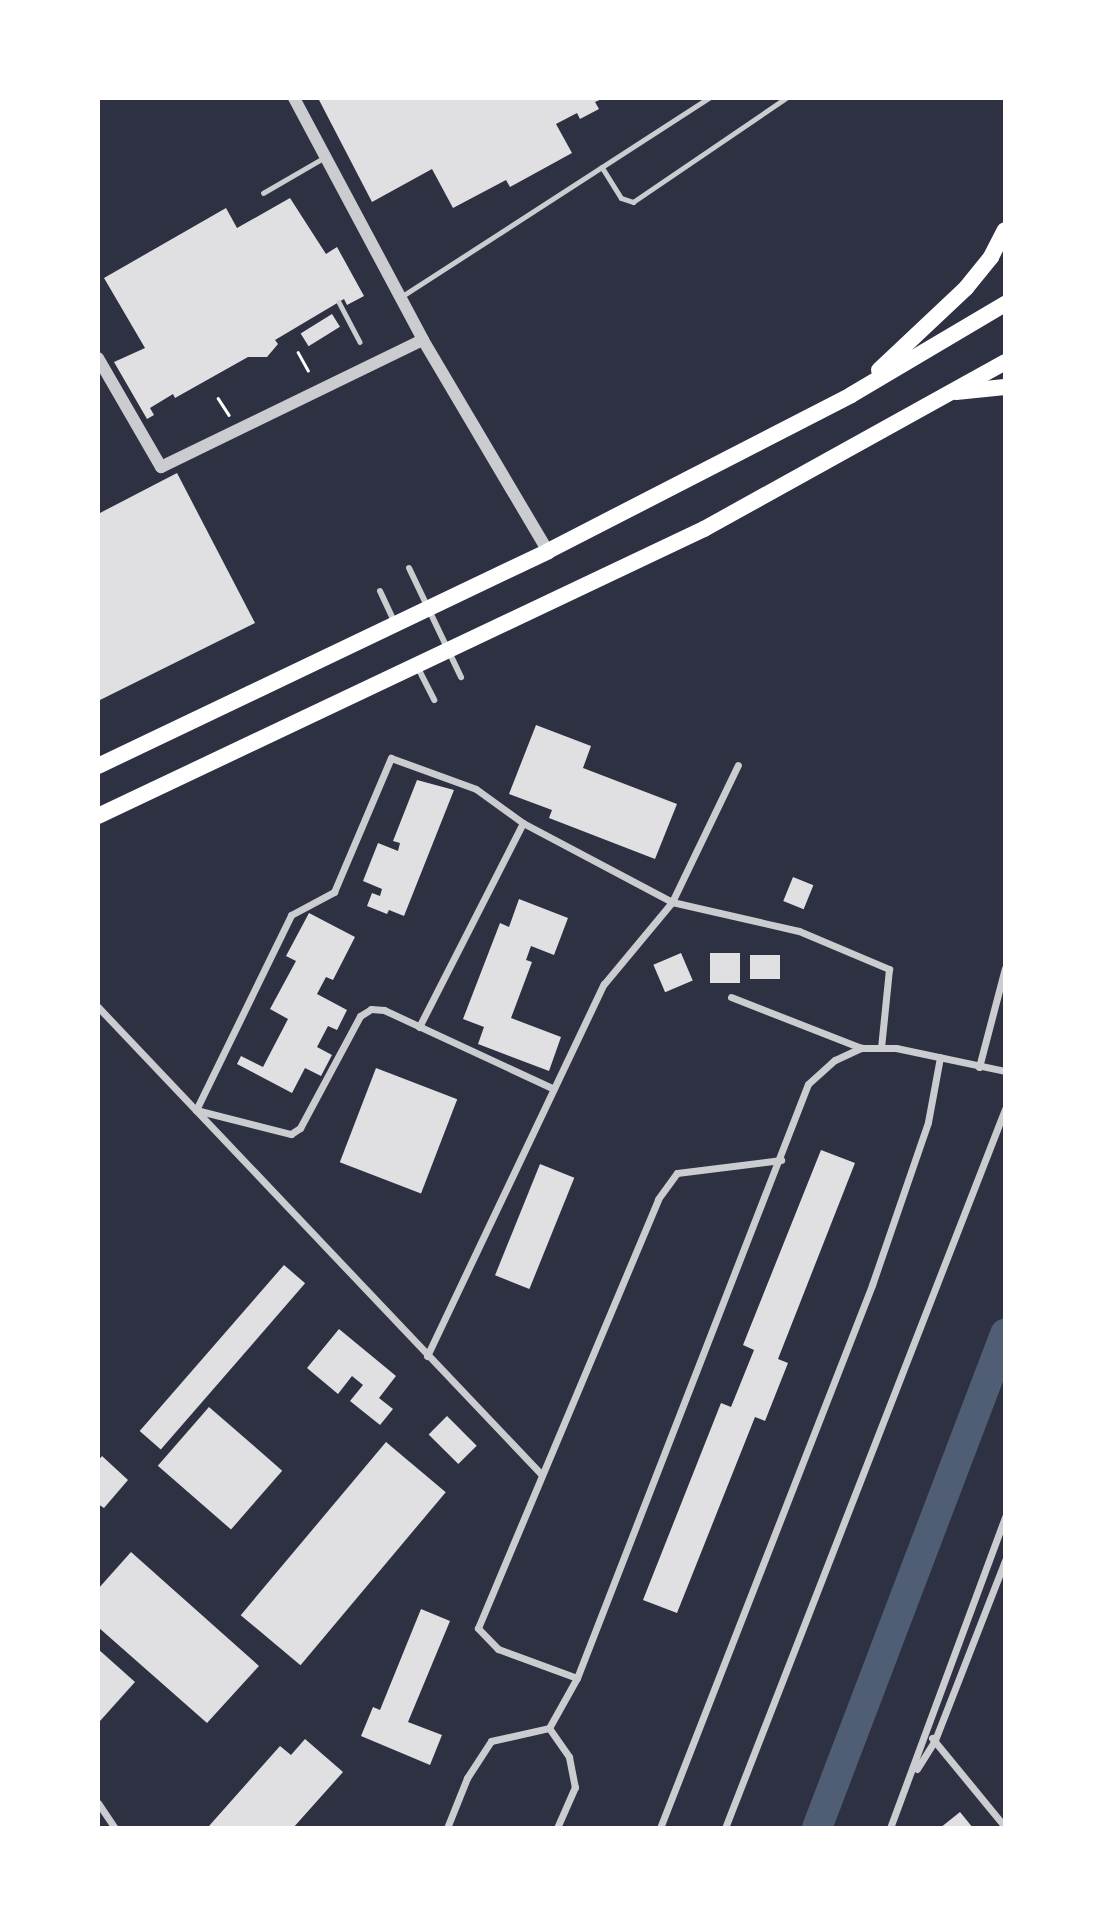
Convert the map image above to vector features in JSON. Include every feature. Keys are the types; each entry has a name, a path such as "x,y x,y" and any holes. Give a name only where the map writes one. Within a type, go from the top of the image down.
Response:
{"highway":[{"path":"851,396 966,288 991,257 1005,230"},
{"path":"98,765 548,551 851,396 1005,304"},
{"path":"98,816 704,529 1005,362"},
{"path":"951,393 1005,387"}],"street":[{"path":"294,98 423,340 548,551"},
{"path":"98,358 161,467 423,340"},
{"path":"410,568 461,677"},
{"path":"380,591 395,624"},
{"path":"416,665 434,700"},
{"path":"196,1110 291,915 334,891 391,758 476,789 523,823 672,902 799,931 890,969 881,1048"},
{"path":"428,1356 604,984 672,902 738,765"},
{"path":"419,1027 523,823"},
{"path":"979,1067 1005,968"},
{"path":"731,997 861,1048 881,1048 940,1057 1005,1071"},
{"path":"98,1007 542,1475"},
{"path":"196,1110 291,1134 300,1128 360,1016 371,1009 384,1010 554,1089"},
{"path":"447,1828 467,1778 491,1741 549,1728 577,1678 781,1160 808,1084 835,1060 861,1048"},
{"path":"660,1828 872,1285 928,1122 940,1057"},
{"path":"725,1828 1005,1109"},
{"path":"577,1678 498,1649 478,1628 658,1199 677,1173 781,1160"},
{"path":"890,1828 911,1779 925,1733 1005,1517"},
{"path":"911,1779 935,1740 1005,1560"},
{"path":"549,1728 569,1757 575,1787 557,1828"},
{"path":"925,1733 935,1740 1005,1827"},
{"path":"98,1803 115,1828"}],"lane":[{"path":"400,298 709,98"},
{"path":"602,167 621,198 633,202 786,98"},
{"path":"263,193 325,157"},
{"path":"339,302 360,342"}],"path":[{"path":"298,352 308,370"},
{"path":"218,398 229,415"}],"building":[{"path":"318,98 604,98 595,102 599,109 580,119 577,113 556,124 572,153 510,187 506,180 453,208 432,169 372,202"},
{"path":"290,198 326,254 337,247 364,296 347,305 344,299 275,340 278,344 267,357 248,357 175,398 173,394 150,408 154,415 147,419 114,362 145,348 104,278 226,208 237,228"},
{"path":"332,314 340,327 309,346 301,334"},
{"path":"177,473 255,623 98,701 98,514"},
{"path":"536,725 591,746 583,768 677,804 655,859 549,818 552,810 509,794"},
{"path":"417,780 454,790 404,916 389,910 387,914 367,906 372,893 380,896 382,889 363,881 378,843 398,851 400,843 393,841"},
{"path":"793,877 813,885 804,909 783,901"},
{"path":"519,899 568,918 554,955 531,946 526,960 532,962 511,1018 561,1037 549,1071 478,1044 484,1027 463,1019 500,923 509,927"},
{"path":"309,913 355,937 333,980 326,977 317,994 347,1010 337,1030 328,1026 317,1047 332,1055 321,1076 305,1068 292,1093 237,1064 241,1056 263,1067 288,1019 270,1009 296,961 286,956"},
{"path":"681,953 693,981 665,992 653,965"},
{"path":"710,953 740,953 740,983 710,983"},
{"path":"750,955 780,955 780,979 750,979"},
{"path":"376,1068 457,1099 421,1193 340,1162"},
{"path":"821,1150 855,1163 778,1359 788,1363 765,1421 755,1417 677,1613 643,1600 721,1403 731,1407 754,1350 743,1345"},
{"path":"540,1164 574,1178 529,1289 495,1275"},
{"path":"284,1265 305,1283 161,1449 140,1431"},
{"path":"339,1329 396,1376 379,1398 393,1409 380,1425 350,1401 363,1385 352,1376 338,1394 307,1368"},
{"path":"209,1407 282,1471 231,1530 158,1466"},
{"path":"447,1416 477,1446 458,1464 429,1434"},
{"path":"386,1442 446,1492 300,1665 241,1615"},
{"path":"102,1456 128,1480 104,1508 98,1504 98,1461"},
{"path":"131,1552 259,1666 207,1723 98,1627 98,1589"},
{"path":"421,1609 450,1621 408,1722 442,1735 430,1765 361,1736 373,1707 380,1710"},
{"path":"98,1649 135,1682 100,1721 98,1719"},
{"path":"305,1739 343,1772 293,1828 209,1826 280,1746 291,1755"},
{"path":"960,1812 973,1828 940,1828"}],"waterway":[{"path":"817,1828 1005,1334"}]}
